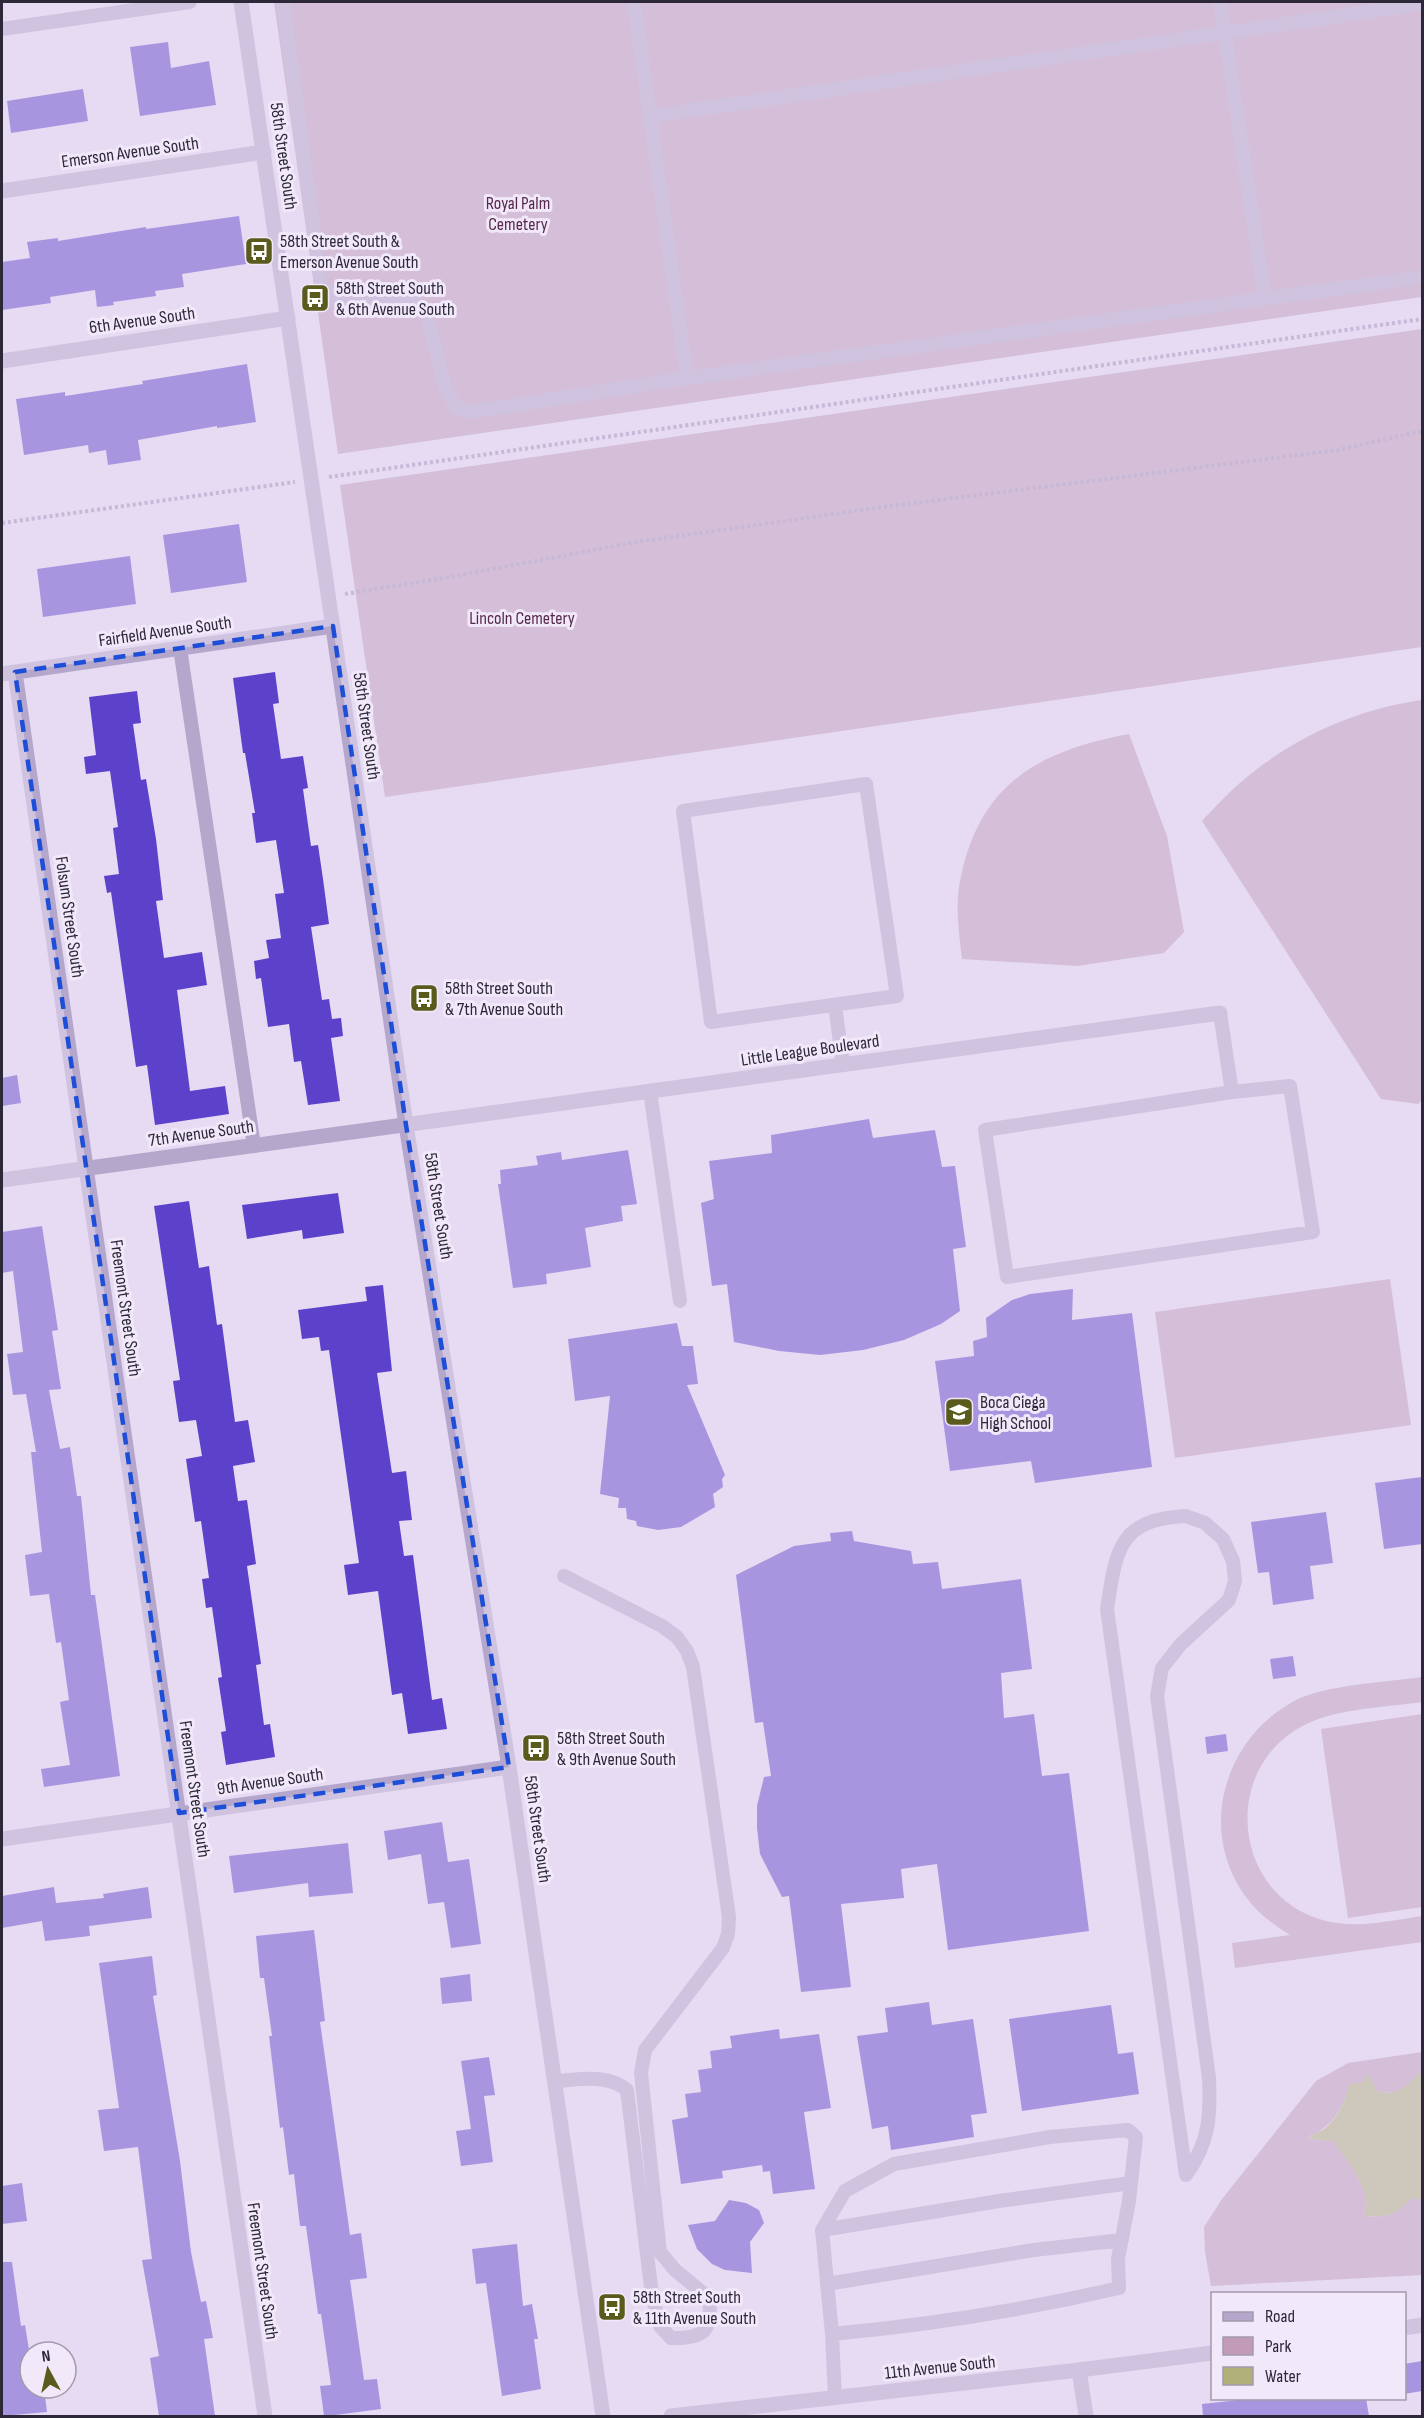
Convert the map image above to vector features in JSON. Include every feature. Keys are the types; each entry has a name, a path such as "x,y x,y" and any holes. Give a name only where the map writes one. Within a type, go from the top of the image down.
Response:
{"street":[{"name":"58th Street South","path":"241,2 406,1125 509,1767 603,2416"},
{"name":"Emerson Avenue South","path":"2,191 264,152"},
{"name":"6th Avenue South","path":"2,361 288,318"},
{"name":"Fairfield Avenue South","path":"8,673 333,626"},
{"name":"Folsum Street South","path":"8,673 87,1168"},
{"name":"Little League Boulevard","path":"406,1125 1220,1013"},
{"name":"7th Avenue South","path":"2,1180 406,1125"},
{"name":"Freemont Street South","path":"87,1168 264,2416"},
{"name":"9th Avenue South","path":"2,1839 509,1767"},
{"path":"1406,2328 1422,2325"},
{"name":"11th Avenue South","path":"671,2416 1211,2353"},
{"path":"1079,2370 1086,2416"}],"lane":[{"path":"2,29 190,2"},
{"path":"283,2 321,285 343,306 396,301 416,303 427,315 445,387 457,408 471,412 687,378 1422,277"},
{"path":"634,2 687,378"},
{"path":"1220,2 1265,298"},
{"path":"651,116 1422,4"},
{"path":"180,648 254,1146"},
{"path":"866,784 897,996 835,1005 711,1022 683,811 866,784"},
{"path":"835,1005 843,1065"},
{"path":"1220,1013 1232,1092"},
{"path":"1290,1086 1313,1232 1007,1277 985,1130 1232,1092 1290,1086"},
{"path":"650,1091 680,1301"},
{"path":"1185,1516 1205,1523 1222,1539 1233,1561 1235,1581 1229,1600 1181,1644 1162,1668 1157,1696 1209,2078 1211,2111 1206,2137 1186,2175 1107,1609 1113,1570 1123,1539 1142,1524 1164,1517 1185,1516"},
{"path":"554,2081 605,2079 627,2090 652,2295 660,2326 671,2338 692,2338 704,2331 711,2317 709,2298 675,2270 660,2252 641,2073 645,2050 723,1948 728,1934 729,1917 693,1667 687,1651 677,1637 662,1626 564,1576"},
{"path":"832,2334 914,2324 1073,2298 1119,2288 1118,2259 1136,2137 1128,2130 1050,2137 894,2164 844,2191 822,2230 832,2334 835,2398"},
{"path":"822,2230 999,2201 1131,2183"},
{"path":"827,2284 1034,2250 1122,2240"}],"path":[{"path":"338,476 1422,319"},
{"path":"329,596 455,576 642,541 891,506 1338,450 1422,431"},
{"path":"2,523 290,483"}],"highlighted area":[{"path":"333,626 406,1125 509,1767 179,1813 15,672"}],"green space":[{"name":"Royal Palm Cemetery","path":"274,2 1422,2 1422,297 338,454"},
{"name":"Lincoln Cemetery","path":"1422,329 1422,647 385,797 340,485"},
{"path":"1422,700 1422,1100 1418,1104 1381,1099 1202,821 1241,782 1303,739 1373,710"},
{"path":"1129,734 1167,836 1184,932 1164,953 1077,966 962,959 958,910 960,881 969,848 982,820 998,796 1041,762 1067,750"},
{"path":"1390,1279 1411,1425 1175,1458 1155,1312"},
{"path":"1422,1677 1422,1702 1339,1713 1308,1723 1294,1731 1271,1752 1256,1777 1248,1804 1248,1833 1256,1860 1270,1885 1291,1905 1319,1919 1345,1924 1370,1924 1422,1916 1422,1942 1235,1968 1232,1943 1290,1935 1257,1910 1237,1884 1226,1855 1221,1825 1224,1796 1233,1767 1248,1741 1269,1718 1296,1700 1309,1695 1340,1687"},
{"path":"1422,1714 1422,1907 1348,1918 1321,1729"},
{"path":"1422,2052 1422,2071 1401,2089 1389,2093 1376,2090 1369,2075 1364,2082 1349,2084 1344,2101 1336,2115 1309,2139 1333,2141 1343,2154 1363,2190 1366,2200 1365,2216 1390,2214 1401,2209 1411,2199 1422,2199 1422,2275 1211,2286 1205,2252 1204,2227 1222,2199 1316,2081 1348,2063"}],"water":[{"path":"1422,2071 1422,2199 1411,2199 1401,2209 1390,2214 1365,2216 1366,2200 1363,2190 1343,2154 1333,2141 1309,2139 1334,2119 1343,2103 1349,2084 1364,2082 1366,2075 1369,2075 1376,2090 1389,2093 1401,2089"}],"building":[{"path":"168,42 171,68 209,61 216,105 140,116 130,47"},
{"path":"83,89 88,121 11,133 7,101"},
{"path":"239,216 246,264 182,274 184,287 155,291 156,296 113,302 114,305 97,307 95,290 50,297 51,303 2,310 2,262 30,258 27,242 58,238 58,241 146,227 146,229"},
{"path":"247,364 256,422 217,428 217,426 138,440 141,460 108,465 106,450 89,453 88,445 24,455 16,399 65,392 65,396"},
{"path":"239,524 247,582 171,593 163,535"},
{"path":"130,556 136,604 43,617 37,569"},
{"path":"275,672 279,703 273,704 281,759 303,756 308,788 303,789 311,846 318,845 323,879 329,924 311,927 322,1000 329,999 332,1019 341,1018 343,1036 331,1038 340,1101 308,1105 301,1061 294,1062 289,1024 268,1027 261,978 256,979 254,961 269,958 266,940 281,938 275,894 284,893 276,840 256,843 252,813 255,813 245,753 243,753 233,678"},
{"path":"137,691 141,723 133,724 141,780 146,779 156,839 163,900 156,901 164,958 202,952 207,985 177,990 190,1091 225,1086 229,1114 155,1125 147,1065 136,1067 111,892 107,893 104,876 119,874 113,828 118,827 110,771 86,774 84,757 96,755 89,697"},
{"path":"17,1075 21,1103 2,1106 2,1078"},
{"path":"869,1119 873,1138 935,1130 942,1167 955,1166 966,1247 953,1249 960,1311 941,1324 904,1340 863,1350 820,1355 779,1351 734,1342 727,1284 712,1286 701,1203 714,1199 709,1161 772,1153 771,1135"},
{"path":"628,1150 637,1204 621,1206 623,1221 585,1228 591,1267 546,1274 547,1284 513,1288 498,1184 501,1184 500,1170 538,1165 536,1156 561,1152 562,1160"},
{"path":"338,1193 344,1233 303,1239 302,1230 247,1239 242,1205"},
{"path":"189,1201 199,1268 209,1266 217,1325 222,1324 235,1422 248,1420 255,1462 233,1466 238,1501 247,1500 256,1564 247,1566 261,1664 256,1665 264,1725 270,1724 275,1757 226,1765 221,1732 226,1731 218,1678 222,1677 212,1607 206,1608 202,1579 209,1578 201,1521 195,1522 186,1459 202,1456 196,1420 179,1422 173,1381 180,1380 154,1206"},
{"path":"42,1226 58,1330 52,1331 61,1389 49,1390 60,1449 70,1447 77,1496 81,1496 91,1595 95,1595 120,1776 44,1787 41,1769 70,1765 60,1702 69,1700 61,1642 56,1643 49,1594 30,1596 25,1555 42,1552 31,1452 36,1452 26,1394 13,1395 7,1354 23,1352 13,1271 2,1273 2,1232"},
{"path":"383,1285 392,1371 377,1373 392,1473 406,1471 412,1520 399,1521 404,1556 413,1555 432,1700 442,1698 447,1729 408,1734 402,1693 392,1695 378,1591 348,1595 344,1565 359,1563 329,1350 321,1351 319,1337 302,1339 298,1310 367,1301 365,1287"},
{"path":"1073,1289 1072,1320 1132,1313 1152,1467 1035,1483 1031,1461 950,1471 935,1361 974,1356 973,1341 987,1337 986,1318 1012,1300 1030,1294"},
{"path":"677,1323 682,1346 693,1346 698,1384 687,1385 725,1475 722,1479 723,1487 713,1494 715,1507 681,1527 658,1530 637,1526 636,1521 627,1519 626,1508 618,1508 619,1498 600,1494 610,1396 575,1401 568,1339"},
{"path":"1422,1477 1422,1544 1384,1549 1375,1483"},
{"path":"1326,1512 1333,1563 1310,1566 1314,1599 1273,1605 1269,1572 1258,1573 1251,1522"},
{"path":"852,1531 854,1541 911,1551 913,1564 938,1562 942,1589 1021,1579 1032,1669 1001,1673 1004,1718 1034,1714 1042,1776 1069,1773 1089,1931 948,1950 937,1864 901,1869 904,1898 841,1904 851,1987 801,1992 789,1896 782,1897 760,1854 757,1806 764,1777 771,1776 763,1722 755,1723 736,1575 794,1546 831,1541 830,1533"},
{"path":"1293,1656 1296,1676 1273,1679 1270,1659"},
{"path":"1226,1734 1228,1751 1207,1754 1205,1737"},
{"path":"442,1822 448,1862 469,1859 481,1944 451,1948 444,1902 428,1904 421,1854 388,1860 384,1831"},
{"path":"348,1843 353,1893 309,1897 308,1883 234,1893 229,1856"},
{"path":"54,1887 56,1903 104,1898 103,1894 148,1887 152,1918 89,1926 90,1936 45,1941 42,1921 2,1928 2,1896"},
{"path":"314,1930 325,2021 320,2022 350,2235 361,2233 367,2278 350,2280 364,2380 377,2379 381,2409 328,2416 324,2416 320,2386 331,2385 321,2314 318,2314 306,2226 300,2226 294,2174 289,2175 283,2127 280,2128 269,2036 272,2036 264,1978 260,1978 256,1936"},
{"path":"152,1956 157,1995 153,1996 180,2161 191,2252 201,2302 206,2301 213,2338 204,2339 215,2416 159,2416 150,2358 159,2356 142,2260 152,2259 138,2147 104,2151 98,2110 119,2108 99,1963"},
{"path":"470,1974 472,2001 442,2004 440,1978"},
{"path":"929,2002 932,2025 973,2019 987,2113 971,2115 974,2137 891,2150 888,2126 872,2129 857,2036 888,2032 885,2008"},
{"path":"1111,2005 1118,2054 1133,2052 1139,2094 1022,2111 1009,2019"},
{"path":"779,2029 780,2039 819,2034 831,2108 804,2112 815,2189 773,2194 770,2171 763,2172 762,2165 722,2171 723,2178 681,2184 672,2120 688,2117 685,2094 701,2092 698,2070 712,2068 710,2051 732,2048 730,2036"},
{"path":"489,2057 495,2095 484,2096 493,2162 461,2166 456,2131 471,2129 461,2061"},
{"path":"22,2183 27,2221 2,2224 2,2186"},
{"path":"729,2200 746,2203 759,2210 764,2223 750,2242 752,2273 725,2270 712,2264 697,2249 688,2225 715,2221"},
{"path":"517,2244 523,2306 532,2304 538,2339 534,2339 541,2389 502,2396 486,2283 476,2284 472,2249"},
{"path":"2,2262 12,2262 21,2326 25,2325 27,2340 18,2340 18,2400 46,2400 47,2412 2,2416"},
{"path":"1422,2361 1422,2391 1406,2394 1406,2364"},
{"path":"1239,2400 1366,2400 1369,2416 1203,2416 1202,2404"}],"place":[{"name":"58th Street South & Emerson Avenue South","path":"259,251"},
{"name":"58th Street South & 6th Avenue South","path":"315,298"},
{"name":"58th Street South & 7th Avenue South","path":"424,998"},
{"name":"Boca Ciega High School","path":"959,1412"},
{"name":"58th Street South & 9th Avenue South","path":"536,1748"},
{"name":"58th Street South & 11th Avenue South","path":"612,2307"}]}
